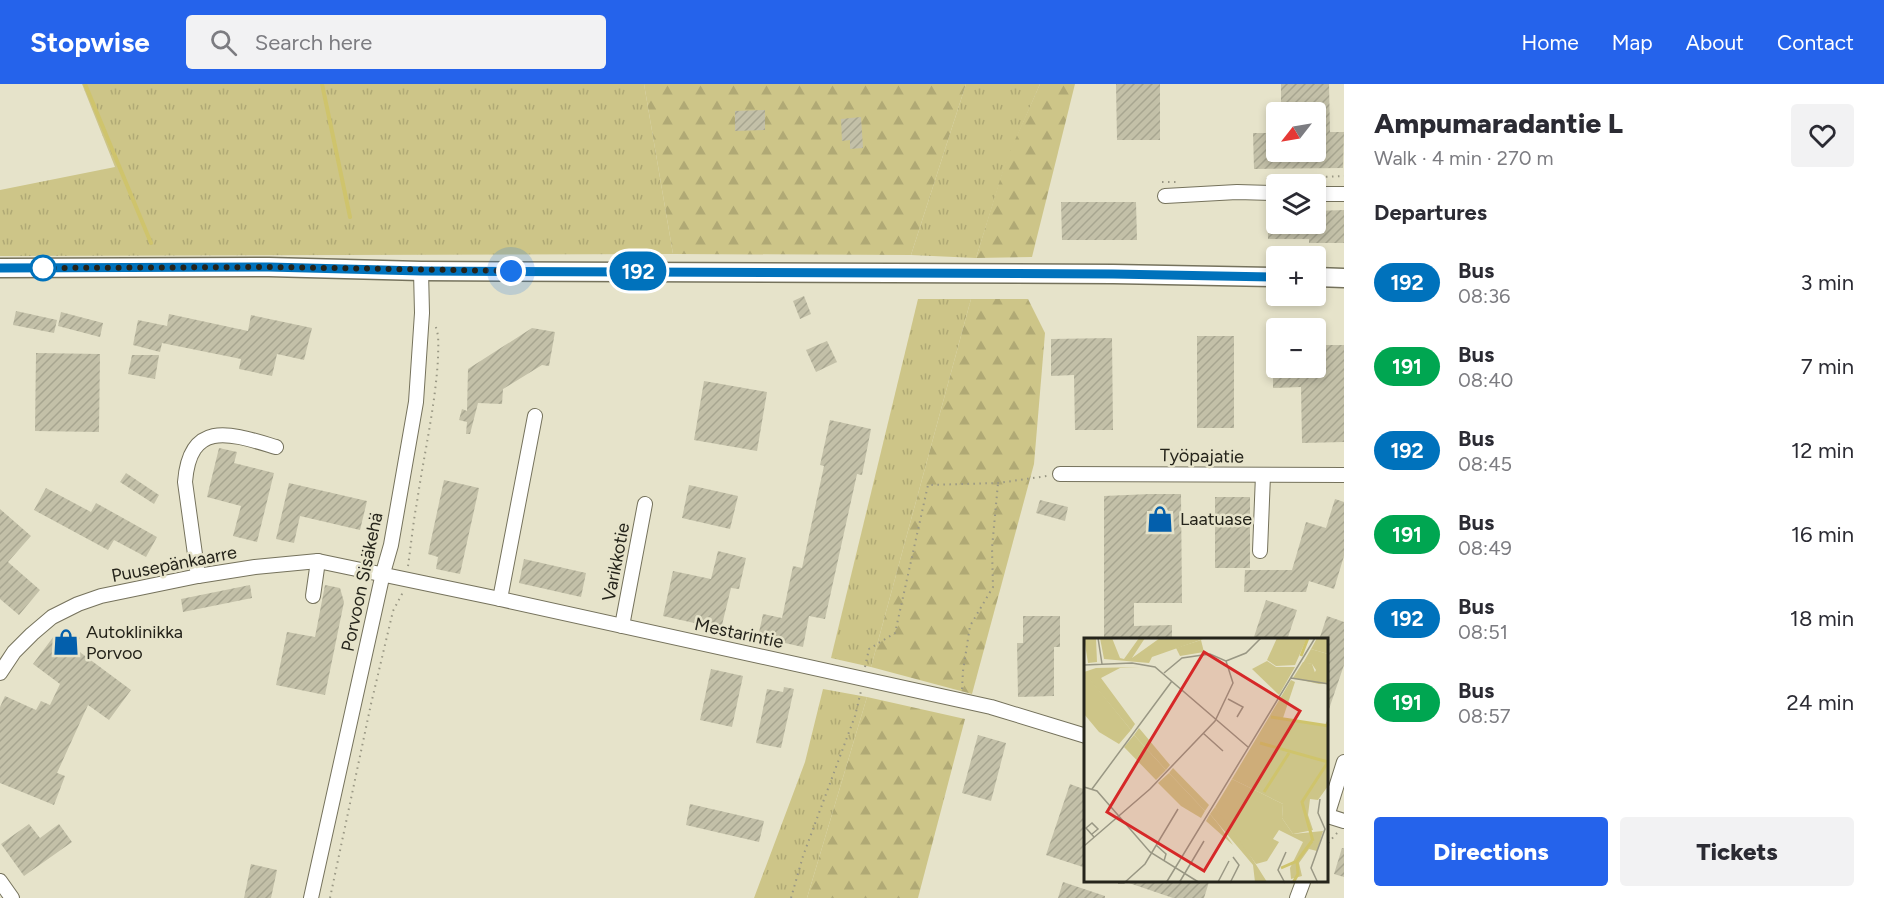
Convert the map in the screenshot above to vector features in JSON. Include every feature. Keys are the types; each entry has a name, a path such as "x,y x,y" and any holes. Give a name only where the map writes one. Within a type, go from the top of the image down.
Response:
{"main road":[{"path":"0,268 269,267 421,271 1266,277"},
{"path":"1326,277 1344,278"}],"street":[{"path":"1165,196 1266,193"},
{"path":"1326,194 1344,194"},
{"name":"Porvoon Sisäkehä","path":"311,898 391,545 416,402 422,314 421,271"},
{"path":"500,599 535,416"},
{"path":"198,576 185,482 190,453 201,441 222,434 236,435 276,447"},
{"name":"Työpajatie","path":"1060,474 1344,476"},
{"path":"1260,551 1263,475"},
{"name":"Varikkotie","path":"622,626 645,504"},
{"path":"313,596 318,561"},
{"name":"Puusepänkaarre","path":"0,673 14,652 52,617 101,596 198,576 255,567 318,561 383,573"},
{"name":"Mestarintie","path":"383,573 864,678 1032,718 1084,735"},
{"path":"1329,812 1344,762"},
{"path":"1329,816 1343,826"},
{"path":"0,881 12,898"},
{"path":"1297,898 1303,883"}],"path":[{"path":"330,898 387,634 393,611 404,591 417,501 433,415 437,382 437,329 433,322 422,314"},
{"path":"791,898 855,716 869,650 895,633 928,485 998,483 1060,474"},
{"path":"962,701 963,671 970,626 993,587 992,548 998,483"},
{"path":"1329,842 1343,826"}],"green space":[{"path":"82,84 644,84 673,254 0,256 0,190 115,167"},
{"path":"644,84 966,84 911,255 673,254"},
{"path":"966,84 1040,84 1006,162 976,258 911,255"},
{"path":"1040,84 1075,84 1032,257 976,258 1006,160"},
{"path":"918,299 971,299 871,667 831,658"},
{"path":"971,299 1028,299 1045,333 1034,464 972,694 871,667"},
{"path":"823,689 867,697 807,898 754,898 805,762"},
{"path":"867,697 965,719 918,898 807,898"}],"building":[{"path":"1116,84 1160,84 1160,140 1117,140"},
{"path":"1281,84 1329,84 1330,132 1344,132 1343,168 1254,169 1253,133 1266,133 1266,162 1326,162 1326,102 1281,102"},
{"path":"765,110 765,130 735,131 735,111"},
{"path":"861,117 863,148 850,149 850,140 842,141 841,119"},
{"path":"1061,202 1136,202 1137,240 1062,240"},
{"path":"1344,210 1344,243 1309,243 1309,239 1268,239 1268,234 1326,234 1326,211"},
{"path":"804,296 811,314 800,319 793,301"},
{"path":"16,311 57,320 54,333 13,325"},
{"path":"61,312 103,323 100,337 58,326"},
{"path":"169,314 248,331 251,315 312,328 304,360 277,354 272,376 239,369 241,359 162,343 160,352 133,345 138,320 167,326"},
{"path":"532,328 555,332 549,366 542,365 503,389 502,404 478,403 470,434 466,434 467,422 459,420 462,409 467,411 468,369"},
{"path":"1197,336 1234,336 1234,428 1197,428"},
{"path":"1112,338 1113,430 1075,430 1074,375 1051,376 1051,339"},
{"path":"827,341 837,362 816,372 806,350"},
{"path":"1326,345 1344,345 1344,442 1302,443 1301,387 1273,388 1273,378 1326,378"},
{"path":"36,353 100,354 99,432 35,431"},
{"path":"132,355 159,355 155,379 128,374"},
{"path":"704,381 767,392 757,451 694,440"},
{"path":"830,420 871,429 862,475 857,474 825,619 809,616 803,647 758,637 763,614 782,618 793,566 802,568 824,466 820,465"},
{"path":"219,448 237,452 234,463 274,473 257,542 233,536 241,506 207,497"},
{"path":"126,473 159,495 154,504 120,482"},
{"path":"444,480 479,488 460,574 436,569 438,557 428,554"},
{"path":"289,483 367,501 360,530 300,516 294,543 276,539"},
{"path":"689,485 738,496 730,529 682,518"},
{"path":"46,488 91,512 96,503 157,537 146,557 114,540 108,550 34,510"},
{"path":"1181,494 1182,603 1134,603 1134,626 1172,625 1172,638 1104,638 1104,496"},
{"path":"1215,497 1250,497 1250,568 1215,568"},
{"path":"1335,499 1344,502 1344,556 1334,589 1309,581 1306,592 1244,592 1245,570 1292,570 1306,522 1326,528"},
{"path":"1040,500 1068,507 1065,521 1036,513"},
{"path":"0,509 31,536 8,562 40,590 19,615 0,599"},
{"path":"718,551 746,558 739,589 731,588 721,629 663,616 673,571 711,579"},
{"path":"524,559 586,573 581,597 519,583"},
{"path":"250,585 252,598 183,612 181,599"},
{"path":"325,585 340,588 344,602 325,695 276,685 287,632 315,637"},
{"path":"1266,600 1297,610 1288,638 1254,638"},
{"path":"1023,616 1060,616 1060,647 1054,647 1054,696 1018,697 1017,643 1023,643"},
{"path":"1327,616 1344,622 1344,665 1329,709 1329,638 1320,638"},
{"path":"66,628 80,638 73,647 131,690 109,720 88,705 57,773 65,776 54,805 0,783 0,707 5,696 36,710 41,701 50,705 60,684 33,664 54,636 58,639"},
{"path":"711,669 743,676 732,727 700,720"},
{"path":"784,687 794,689 781,748 756,743 767,689 783,692"},
{"path":"978,735 1006,743 991,801 962,793"},
{"path":"1070,784 1084,789 1084,867 1046,855"},
{"path":"690,804 764,821 759,842 686,825"},
{"path":"29,824 40,838 59,824 72,842 24,876 1,844"},
{"path":"1342,848 1344,848 1344,877 1334,874"},
{"path":"251,864 277,870 271,898 244,898"},
{"path":"1063,882 1105,896 1105,898 1058,898"},
{"path":"1129,883 1209,883 1204,898 1173,898"}],"waterway":[{"path":"85,84 151,243"},
{"path":"322,84 350,217"}],"bus line":[{"name":"192","path":"0,268 269,267 421,271 693,271 1266,277"}],"place":[{"name":"Laatuase","path":"1160,519"},
{"name":"Autoklinikka Porvoo","path":"66,642"}],"route":[{"path":"43,268 269,267 511,271"}]}
